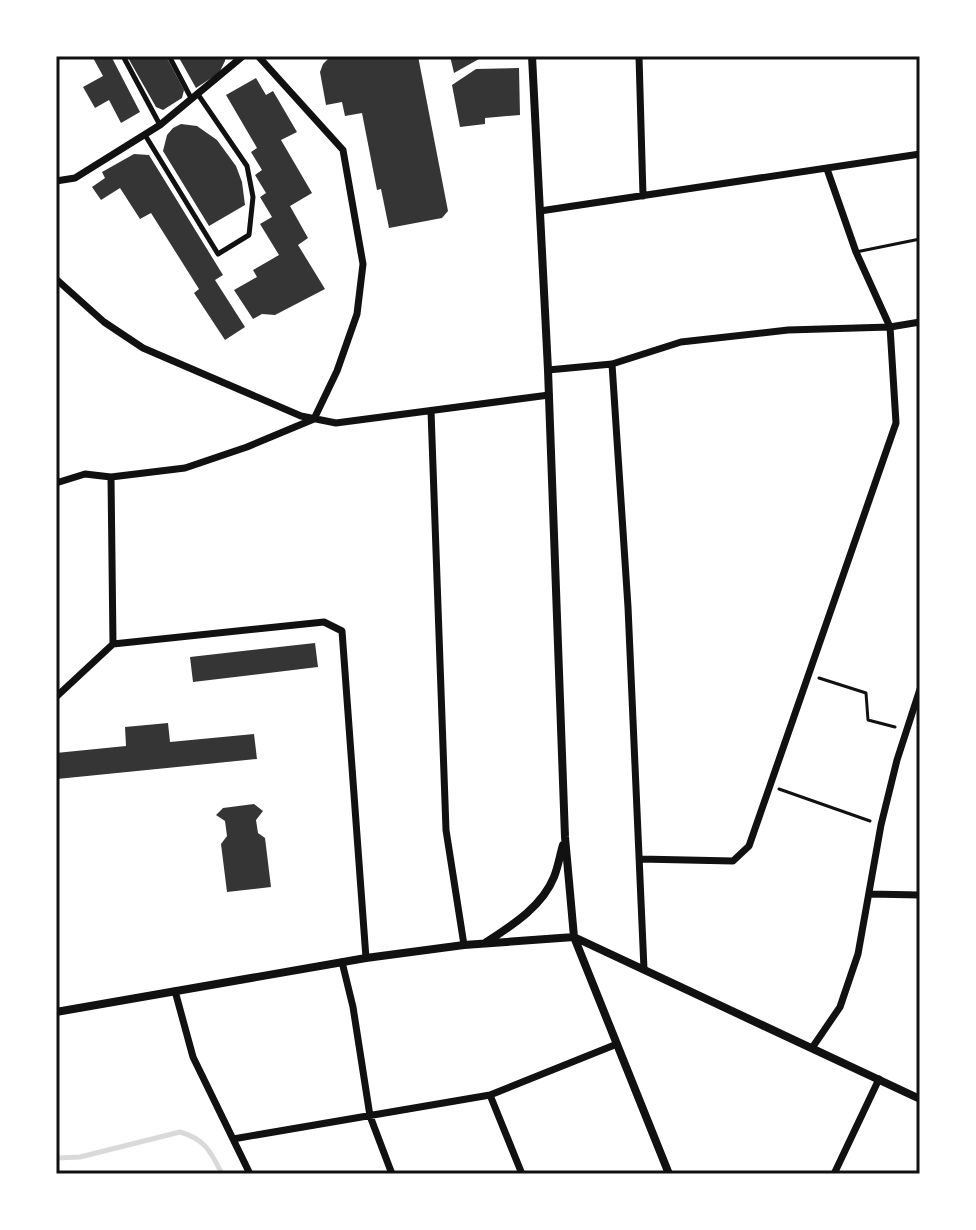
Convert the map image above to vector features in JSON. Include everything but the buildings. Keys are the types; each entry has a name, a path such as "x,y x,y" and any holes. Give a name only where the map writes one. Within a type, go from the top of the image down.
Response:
{"street":[{"path":"123,56 160,125"},
{"path":"145,135 218,254 249,235 253,197 247,166 194,96 169,56"},
{"path":"56,181 75,178 160,125 243,56"},
{"path":"56,483 85,474 111,477 185,468 247,447 314,419 337,371 357,314 363,264 343,150 258,56"},
{"path":"532,56 548,370 565,837 574,937 669,1174"},
{"path":"639,56 643,196"},
{"path":"540,211 920,154"},
{"path":"640,859 733,861 749,846 896,423 890,327 856,252 827,169"},
{"path":"56,279 104,322 143,348 301,416 336,423 549,395"},
{"path":"548,370 612,364 681,342 788,330 890,327 920,322"},
{"path":"612,364 628,607 644,969"},
{"path":"431,411 446,830 464,945"},
{"path":"111,477 113,644"},
{"path":"56,697 113,644 324,622 342,631 366,958"},
{"path":"812,1048 840,1007 858,954 881,825 897,760 920,689"},
{"path":"483,944 522,918 546,894 555,876 565,837"},
{"path":"869,894 920,895"},
{"path":"56,1012 366,958 464,945 574,937 920,1099"},
{"path":"342,962 353,1007 370,1116 392,1174"},
{"path":"175,991 193,1057 250,1174"},
{"path":"233,1139 490,1095 617,1044"},
{"path":"834,1174 879,1079"},
{"path":"490,1095 522,1174"}],"lane":[{"path":"856,252 920,239"}],"path":[{"path":"808,675 866,693 868,720 907,730"},
{"path":"771,786 881,825"}],"waterway":[{"path":"56,1158 80,1157 180,1132 196,1138 206,1147 222,1174"}]}
